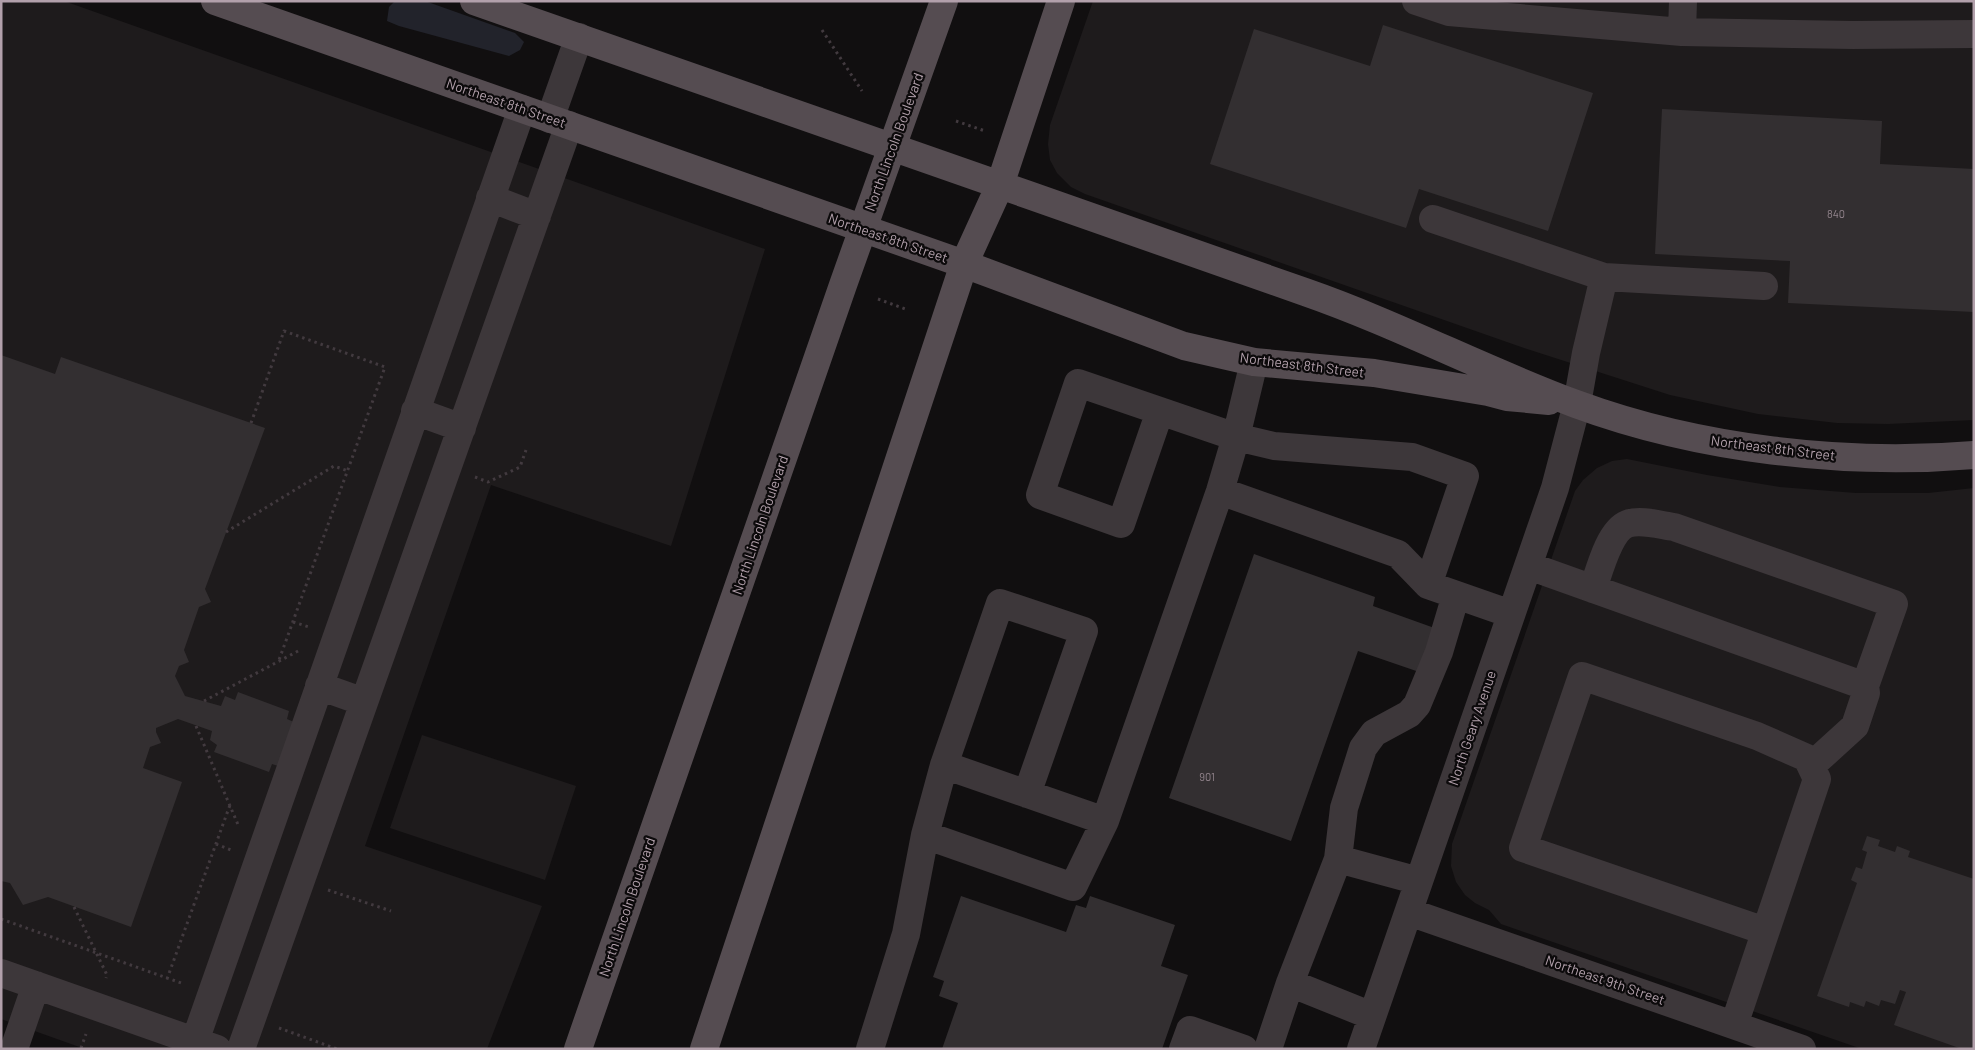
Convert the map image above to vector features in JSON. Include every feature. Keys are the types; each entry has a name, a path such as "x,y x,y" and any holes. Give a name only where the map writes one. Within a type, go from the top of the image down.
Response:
{"main road":[{"name":"Northeast 8th Street","path":"215,1 964,264 1184,346 1254,362 1374,373 1488,392 1507,397 1578,404"},
{"name":"Northeast 8th Street","path":"474,1 1324,298 1578,404 1689,436 1802,454 1909,459 1974,455"},
{"name":"North Lincoln Boulevard","path":"578,1049 944,1"},
{"path":"704,1049 964,264 1000,185 1062,1"}],"street":[{"path":"1416,1 1449,12 1682,32 1853,35 1974,34"},
{"path":"1682,32 1683,1"},
{"path":"241,1049 537,216 579,37"},
{"path":"1,973 206,1045 319,686 522,109"},
{"path":"490,198 537,216"},
{"path":"1433,219 1604,277 1764,286"},
{"name":"North Geary Avenue","path":"1361,1049 1555,488 1578,404 1586,353 1604,277"},
{"path":"925,835 1073,887 1106,821 1220,491 1236,437 1254,362"},
{"path":"1160,411 1122,524 1040,495 1078,383 1160,411 1236,437 1274,446 1412,457 1465,476 1428,585"},
{"path":"415,411 462,428"},
{"path":"1220,491 1398,554 1428,585 1511,614"},
{"path":"1593,589 1611,541 1618,531 1627,524 1642,523 1674,527 1894,604 1865,686 1866,693 1855,726 1811,766"},
{"path":"1529,566 1865,686"},
{"path":"1268,1049 1290,983 1338,859 1344,808 1363,748 1374,733 1409,714 1416,705 1439,652 1456,595"},
{"path":"870,1049 906,934 925,835 944,765 1000,603 1084,631 1026,794"},
{"path":"1734,1025 1818,779 1807,758 1757,736 1582,676 1523,848 1765,931"},
{"path":"319,686 364,702"},
{"path":"944,765 1106,821"},
{"path":"1338,859 1419,881"},
{"name":"Northeast 9th Street","path":"1408,912 1802,1049"},
{"path":"1290,983 1372,1016"},
{"path":"14,1049 36,985"},
{"path":"1183,1049 1190,1030 1244,1049"}],"path":[{"path":"822,30 862,91"},
{"path":"956,121 985,131"},
{"path":"878,299 908,310"},
{"path":"251,424 284,331 385,367 279,660"},
{"path":"474,477 488,482 520,467 526,450"},
{"path":"226,532 334,466 348,471"},
{"path":"293,622 310,627"},
{"path":"204,702 305,647"},
{"path":"196,726 240,830"},
{"path":"167,979 230,805"},
{"path":"216,844 239,852"},
{"path":"320,887 391,912"},
{"path":"74,907 107,975 104,982"},
{"path":"1,919 191,987"},
{"path":"270,1025 337,1049"}],"shaded area":[{"path":"1,1 64,1 765,249 671,546 491,485 365,846 542,906 487,1049 85,1049 1,1019"},
{"path":"395,1 425,1 515,33 524,42 520,50 509,56 399,26 387,21 389,7"},
{"path":"1093,1 1974,1 1974,420 1888,424 1837,423 1758,414 1670,395 1524,348 1085,194 1071,187 1057,173 1050,160 1048,144 1050,125"},
{"path":"1627,459 1780,487 1856,493 1928,493 1974,488 1974,1049 1862,1049 1501,924 1489,910 1465,895 1456,882 1451,866 1452,844 1575,491 1583,480 1597,468 1612,461"},
{"path":"422,735 576,786 545,880 390,828"}],"building":[{"path":"1383,25 1593,93 1548,231 1419,189 1406,228 1210,164 1254,29 1370,66"},
{"path":"1662,109 1882,121 1880,164 1974,169 1974,312 1788,303 1790,261 1655,254"},
{"path":"1,355 55,374 61,357 265,428 205,589 211,602 199,607 184,650 189,662 179,666 175,676 185,696 221,706 225,696 235,700 238,692 289,711 287,719 296,723 281,767 272,764 269,772 214,752 217,745 210,740 212,731 178,719 156,728 161,743 150,747 143,768 182,782 131,927 48,897 23,905 10,883 1,881"},
{"path":"1254,554 1375,597 1373,606 1440,630 1425,674 1358,651 1291,841 1169,798"},
{"path":"1867,836 1880,840 1878,846 1895,852 1897,846 1910,851 1908,857 1974,879 1974,1049 1962,1049 1894,1025 1906,992 1900,990 1895,1004 1881,1000 1879,1006 1866,1001 1864,1007 1850,1002 1849,1007 1817,996 1857,883 1851,880 1856,867 1862,869 1867,852 1862,850"},
{"path":"961,896 1066,932 1076,905 1086,908 1090,896 1175,925 1161,966 1188,975 1162,1049 942,1049 958,1003 939,996 944,981 933,977"}]}
